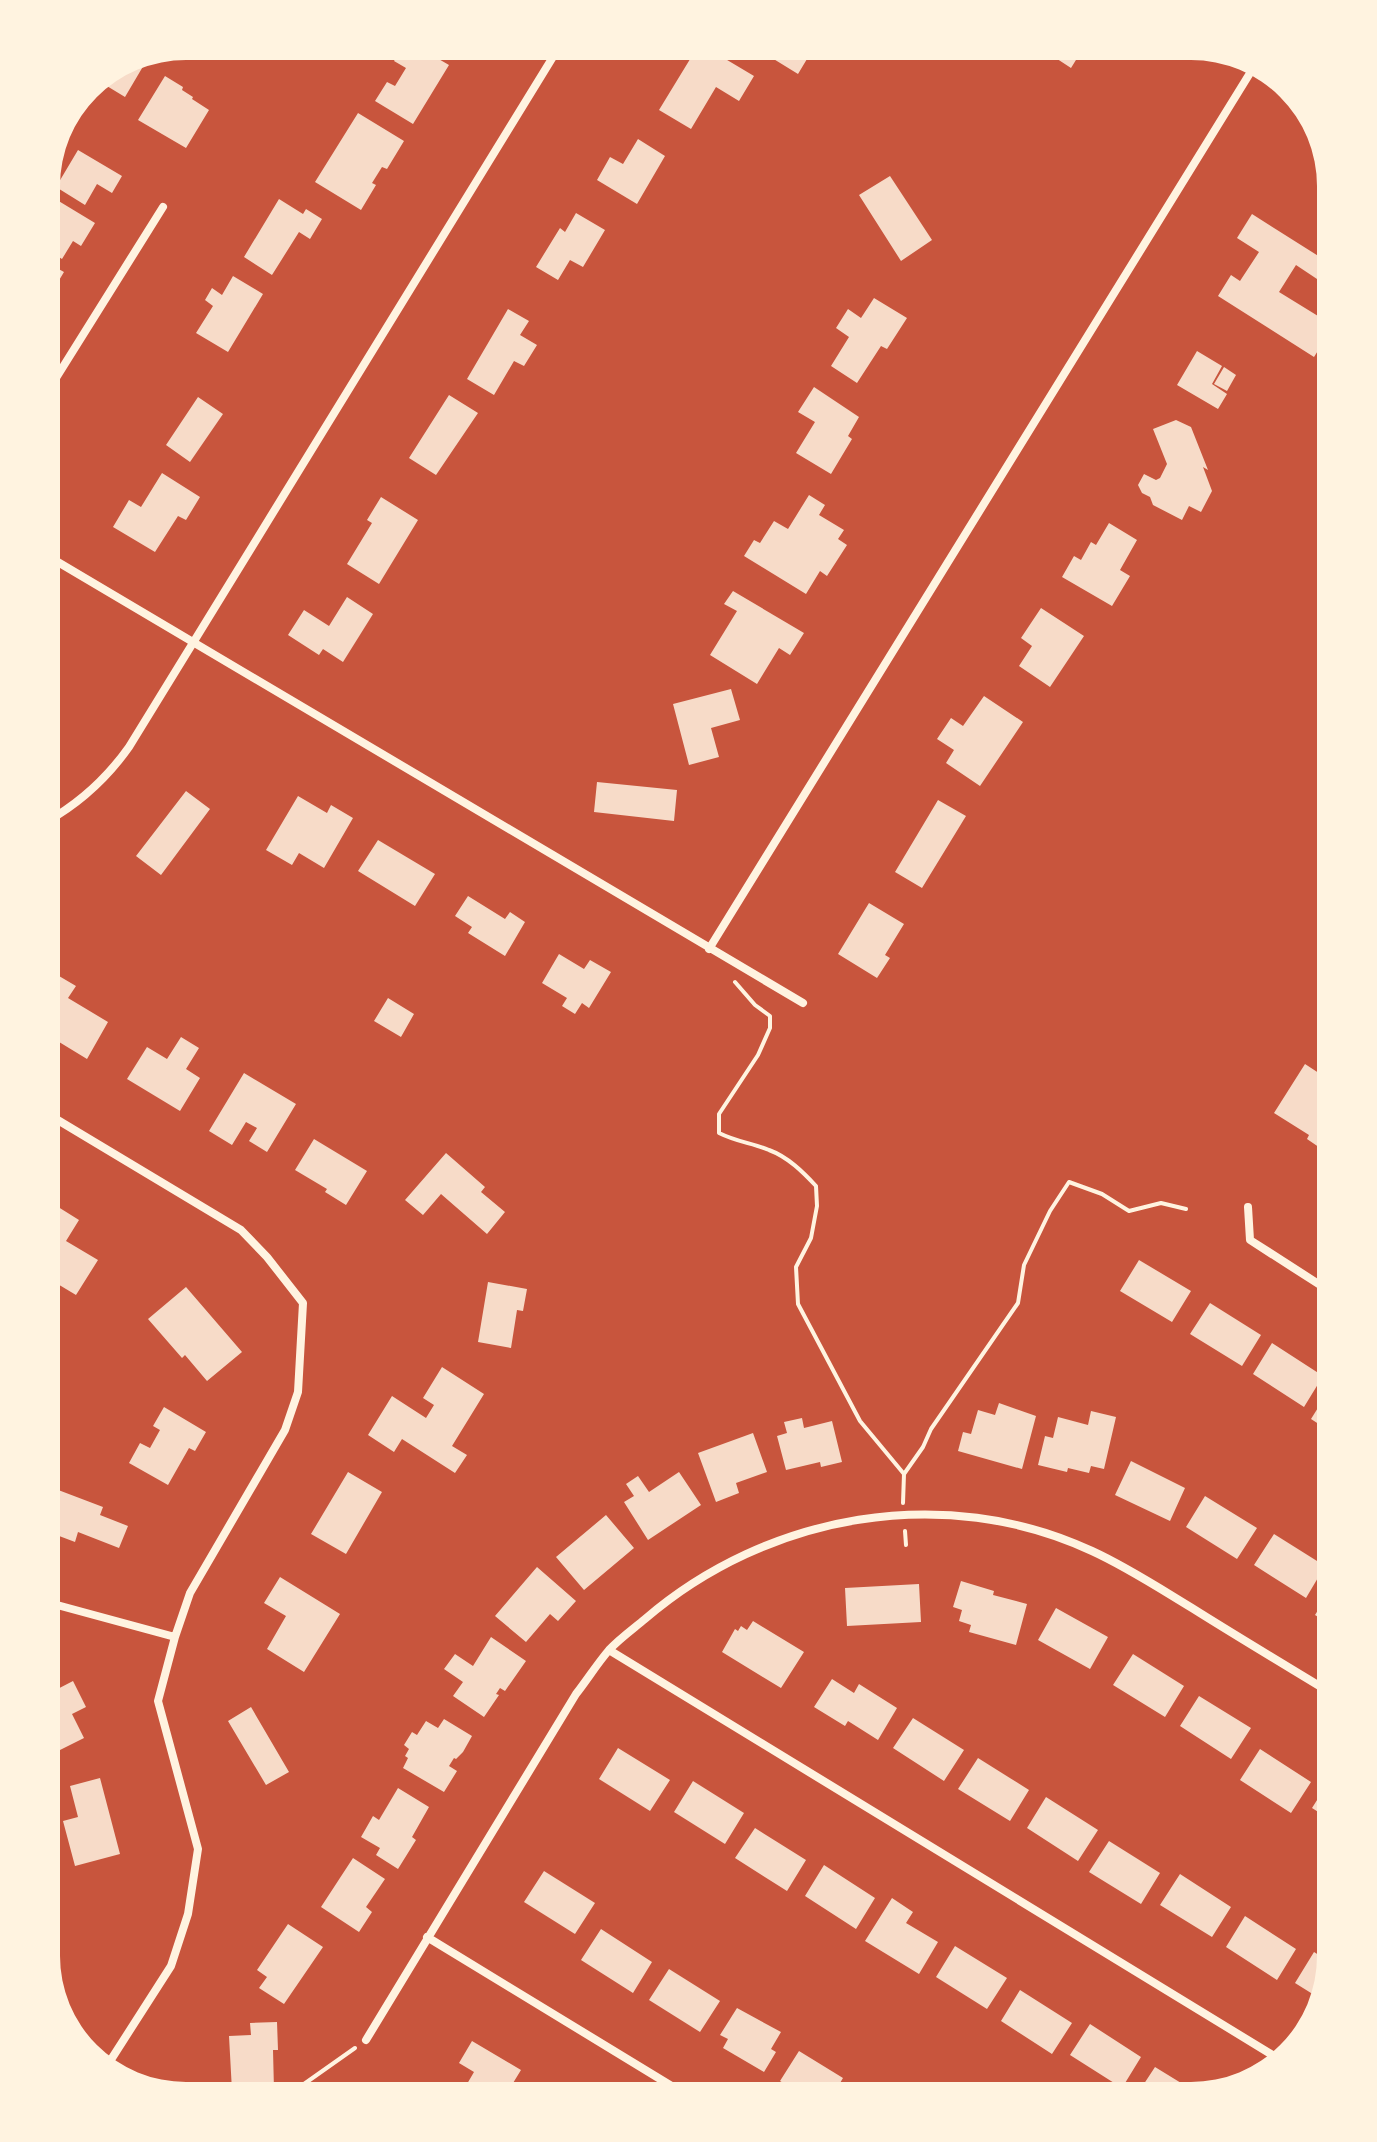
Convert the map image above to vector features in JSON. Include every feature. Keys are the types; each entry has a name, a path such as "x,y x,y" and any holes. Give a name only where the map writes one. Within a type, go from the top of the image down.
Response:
{"street":[{"path":"60,813 82,798 119,761 551,60"},
{"path":"709,949 1249,74"},
{"path":"60,372 163,207"},
{"path":"60,563 803,1003"},
{"path":"60,1121 234,1224 262,1251 303,1303 300,1373 289,1420 190,1593 158,1701 198,1849 188,1914 171,1966 112,2058"},
{"path":"1248,1207 1250,1240 1317,1283"},
{"path":"366,2040 576,1694 609,1650 667,1600 706,1574 774,1541 827,1524 883,1517 946,1515 1030,1529 1091,1551 1134,1573 1317,1684"},
{"path":"60,1606 175,1637"},
{"path":"609,1650 1270,2054"},
{"path":"427,1937 665,2082"}],"path":[{"path":"727,972 745,995 770,1016 770,1028 758,1055 719,1114 719,1133 738,1143 769,1150 798,1167 816,1186 817,1206 811,1238 796,1267 798,1304 860,1421 904,1474"},
{"path":"904,1504 904,1474 923,1447 931,1429 1018,1303 1024,1265 1050,1211 1069,1182 1102,1194 1129,1211 1161,1203 1186,1209"},
{"path":"905,1531 906,1545"},
{"path":"307,2082 366,2040"}],"building":[{"path":"440,60 449,65 413,124 375,101 387,82 395,86 406,68 394,61"},
{"path":"690,60 727,60 754,76 739,101 716,87 691,129 659,110"},
{"path":"775,60 806,60 798,74"},
{"path":"1059,60 1076,60 1071,68"},
{"path":"142,69 125,97 109,87"},
{"path":"165,76 209,110 186,148 138,120"},
{"path":"358,113 404,141 387,169 382,167 372,183 376,185 361,210 315,182"},
{"path":"638,139 665,156 637,204 597,180 610,157 623,164"},
{"path":"78,150 122,176 112,193 97,184 85,205 60,189 60,180"},
{"path":"890,176 932,240 901,261 859,195"},
{"path":"279,199 303,214 306,209 322,219 310,239 299,232 272,275 244,257"},
{"path":"60,202 95,223 81,246 73,241 62,259"},
{"path":"576,213 605,230 583,267 570,260 558,280 536,267 560,228 565,232"},
{"path":"1252,214 1317,255 1317,279 1296,265 1279,292 1317,315 1317,352 1314,357 1218,296 1231,275 1240,281 1259,252 1237,238"},
{"path":"233,276 263,294 228,352 196,333 213,306 205,300 212,288 222,295"},
{"path":"874,298 907,318 887,349 881,346 857,383 831,366 849,337 836,328 848,309 861,318"},
{"path":"508,309 529,321 520,335 537,345 524,366 514,361 494,395 467,379"},
{"path":"1197,351 1222,366 1212,384 1227,394 1218,409 1177,385"},
{"path":"1224,367 1236,375 1227,391 1214,384"},
{"path":"814,387 859,417 848,436 852,439 831,474 796,453 815,422 798,412"},
{"path":"449,395 478,413 436,475 409,458"},
{"path":"198,397 223,414 190,462 166,445"},
{"path":"1176,420 1191,427 1208,470 1203,467 1212,491 1201,512 1189,506 1182,520 1153,505 1138,485 1144,474 1156,480 1160,478 1167,464 1153,429"},
{"path":"162,473 200,497 186,520 178,516 155,552 113,527 129,500 141,507"},
{"path":"809,495 825,505 819,515 844,530 838,539 847,545 827,576 820,571 806,594 744,556 754,540 760,543 774,521 788,529"},
{"path":"381,497 418,520 379,584 347,564 372,523 367,520"},
{"path":"1109,523 1137,540 1120,570 1130,576 1112,606 1062,577 1074,556 1081,560 1091,542 1096,545"},
{"path":"733,591 804,633 790,655 779,648 757,684 710,655 737,611 724,604"},
{"path":"347,597 373,614 343,662 323,649 319,655 288,635 304,610 329,626"},
{"path":"1041,608 1084,636 1050,687 1019,666 1032,646 1021,638"},
{"path":"731,689 740,720 711,728 719,757 689,765 673,704"},
{"path":"984,696 1023,722 980,786 946,763 954,750 937,739 951,718 963,726"},
{"path":"597,782 677,790 674,821 594,812"},
{"path":"186,791 210,809 161,875 136,856"},
{"path":"298,796 327,813 331,805 353,818 324,868 299,853 292,865 266,850"},
{"path":"938,800 966,816 922,888 895,872"},
{"path":"378,840 435,874 415,906 358,871"},
{"path":"468,896 505,919 510,912 525,922 505,956 468,933 472,927 455,916"},
{"path":"869,903 904,924 885,955 890,958 877,978 838,954"},
{"path":"559,954 584,969 590,960 611,972 589,1008 582,1003 575,1014 562,1006 567,998 542,983"},
{"path":"60,977 76,986 68,998 108,1022 87,1059 60,1043"},
{"path":"388,998 414,1014 401,1037 374,1021"},
{"path":"181,1037 199,1048 186,1069 200,1078 180,1111 127,1079 147,1047 167,1059"},
{"path":"1305,1064 1317,1072 1317,1146 1307,1139 1309,1135 1274,1113"},
{"path":"244,1073 296,1104 267,1152 249,1141 257,1128 246,1122 232,1145 209,1131"},
{"path":"314,1139 367,1171 346,1205 325,1192 327,1189 295,1170"},
{"path":"446,1153 485,1187 481,1192 505,1212 487,1234 441,1194 423,1215 405,1200"},
{"path":"60,1208 79,1220 66,1241 98,1260 76,1295 60,1285"},
{"path":"1139,1260 1191,1291 1172,1322 1120,1291"},
{"path":"488,1282 527,1289 523,1311 517,1310 511,1348 478,1342"},
{"path":"186,1287 242,1352 207,1381 148,1319"},
{"path":"1210,1303 1261,1335 1242,1366 1190,1334"},
{"path":"1272,1343 1317,1372 1317,1386 1304,1407 1253,1374"},
{"path":"442,1367 484,1394 452,1446 467,1455 455,1473 402,1439 394,1452 368,1435 392,1396 426,1418 434,1405 423,1398"},
{"path":"999,1403 1036,1416 1022,1469 958,1451 963,1432 971,1434 978,1410 995,1415"},
{"path":"164,1407 206,1432 195,1451 189,1448 168,1485 129,1463 140,1443 150,1448 160,1430 153,1426"},
{"path":"1317,1409 1317,1423 1311,1419"},
{"path":"1091,1411 1116,1417 1104,1469 1091,1466 1089,1473 1068,1468 1067,1472 1038,1465 1045,1436 1053,1438 1058,1417 1088,1425"},
{"path":"802,1418 804,1428 832,1421 842,1462 821,1467 820,1462 786,1470 777,1436 787,1433 784,1422"},
{"path":"753,1433 767,1472 736,1483 739,1493 716,1502 698,1453"},
{"path":"1131,1461 1185,1488 1170,1521 1115,1495"},
{"path":"348,1472 382,1492 346,1554 311,1534"},
{"path":"679,1472 701,1505 648,1540 624,1502 634,1496 626,1484 638,1476 649,1492"},
{"path":"60,1491 103,1507 100,1515 128,1526 119,1548 78,1532 75,1542 60,1536"},
{"path":"1205,1496 1257,1528 1237,1559 1186,1527"},
{"path":"606,1515 634,1548 584,1590 556,1557"},
{"path":"1274,1534 1317,1561 1317,1579 1306,1598 1254,1565"},
{"path":"537,1567 576,1601 558,1621 550,1614 526,1642 495,1616"},
{"path":"280,1577 340,1614 304,1672 267,1649 286,1616 264,1603"},
{"path":"961,1581 994,1591 993,1595 1027,1604 1016,1645 969,1632 971,1625 959,1621 962,1610 953,1607"},
{"path":"919,1584 921,1622 847,1626 845,1588"},
{"path":"1056,1608 1108,1637 1090,1669 1038,1640"},
{"path":"753,1621 804,1652 781,1688 722,1652 735,1629 738,1631 741,1626 747,1630"},
{"path":"491,1637 526,1661 505,1691 500,1688 496,1694 499,1695 484,1717 453,1696 463,1682 444,1669 455,1654 473,1666"},
{"path":"1133,1654 1184,1686 1165,1717 1113,1685"},
{"path":"832,1679 854,1693 859,1684 897,1708 878,1740 848,1721 845,1726 814,1707"},
{"path":"73,1681 86,1707 72,1714 84,1738 60,1750 60,1688"},
{"path":"1199,1696 1251,1728 1231,1759 1180,1726"},
{"path":"251,1707 289,1772 266,1785 228,1721"},
{"path":"913,1718 964,1750 944,1781 893,1748"},
{"path":"444,1719 472,1736 463,1752 449,1766 457,1771 444,1792 403,1768 409,1749 404,1745 412,1732 417,1735 426,1721 438,1728"},
{"path":"618,1748 670,1780 650,1811 599,1779"},
{"path":"1260,1749 1311,1782 1291,1813 1240,1780"},
{"path":"978,1758 1029,1790 1010,1821 958,1789"},
{"path":"100,1778 120,1854 75,1866 63,1821 78,1817 70,1786"},
{"path":"693,1781 744,1813 725,1844 674,1812"},
{"path":"398,1788 429,1807 412,1837 416,1840 398,1869 376,1855 380,1848 361,1837 373,1816 379,1820"},
{"path":"1046,1797 1098,1830 1078,1861 1027,1828"},
{"path":"755,1828 806,1860 787,1891 735,1858"},
{"path":"1109,1841 1160,1873 1141,1904 1089,1872"},
{"path":"353,1858 385,1879 366,1907 372,1912 359,1932 321,1907"},
{"path":"824,1865 875,1898 856,1929 805,1896"},
{"path":"544,1871 595,1903 575,1934 524,1902"},
{"path":"1180,1874 1231,1907 1212,1937 1160,1905"},
{"path":"892,1898 913,1912 906,1923 938,1942 919,1974 865,1941"},
{"path":"1245,1916 1296,1949 1277,1980 1226,1947"},
{"path":"288,1924 323,1947 284,2004 259,1988 267,1977 257,1970"},
{"path":"601,1929 652,1962 633,1993 581,1960"},
{"path":"955,1946 1007,1978 987,2009 936,1977"},
{"path":"1314,1952 1317,1954 1311,1993 1295,1983"},
{"path":"669,1969 720,2001 700,2032 649,2000"},
{"path":"1020,1990 1072,2023 1052,2054 1001,2021"},
{"path":"737,2008 781,2032 771,2049 776,2052 764,2072 723,2048 728,2039 720,2035"},
{"path":"277,2022 278,2050 273,2050 274,2082 232,2082 229,2036 251,2035 250,2023"},
{"path":"1090,2024 1141,2057 1126,2082 1113,2082 1070,2055"},
{"path":"472,2041 521,2070 514,2082 468,2082 474,2072 459,2063"},
{"path":"799,2051 843,2078 841,2082 780,2081"},
{"path":"1155,2067 1179,2082 1145,2082"}]}
